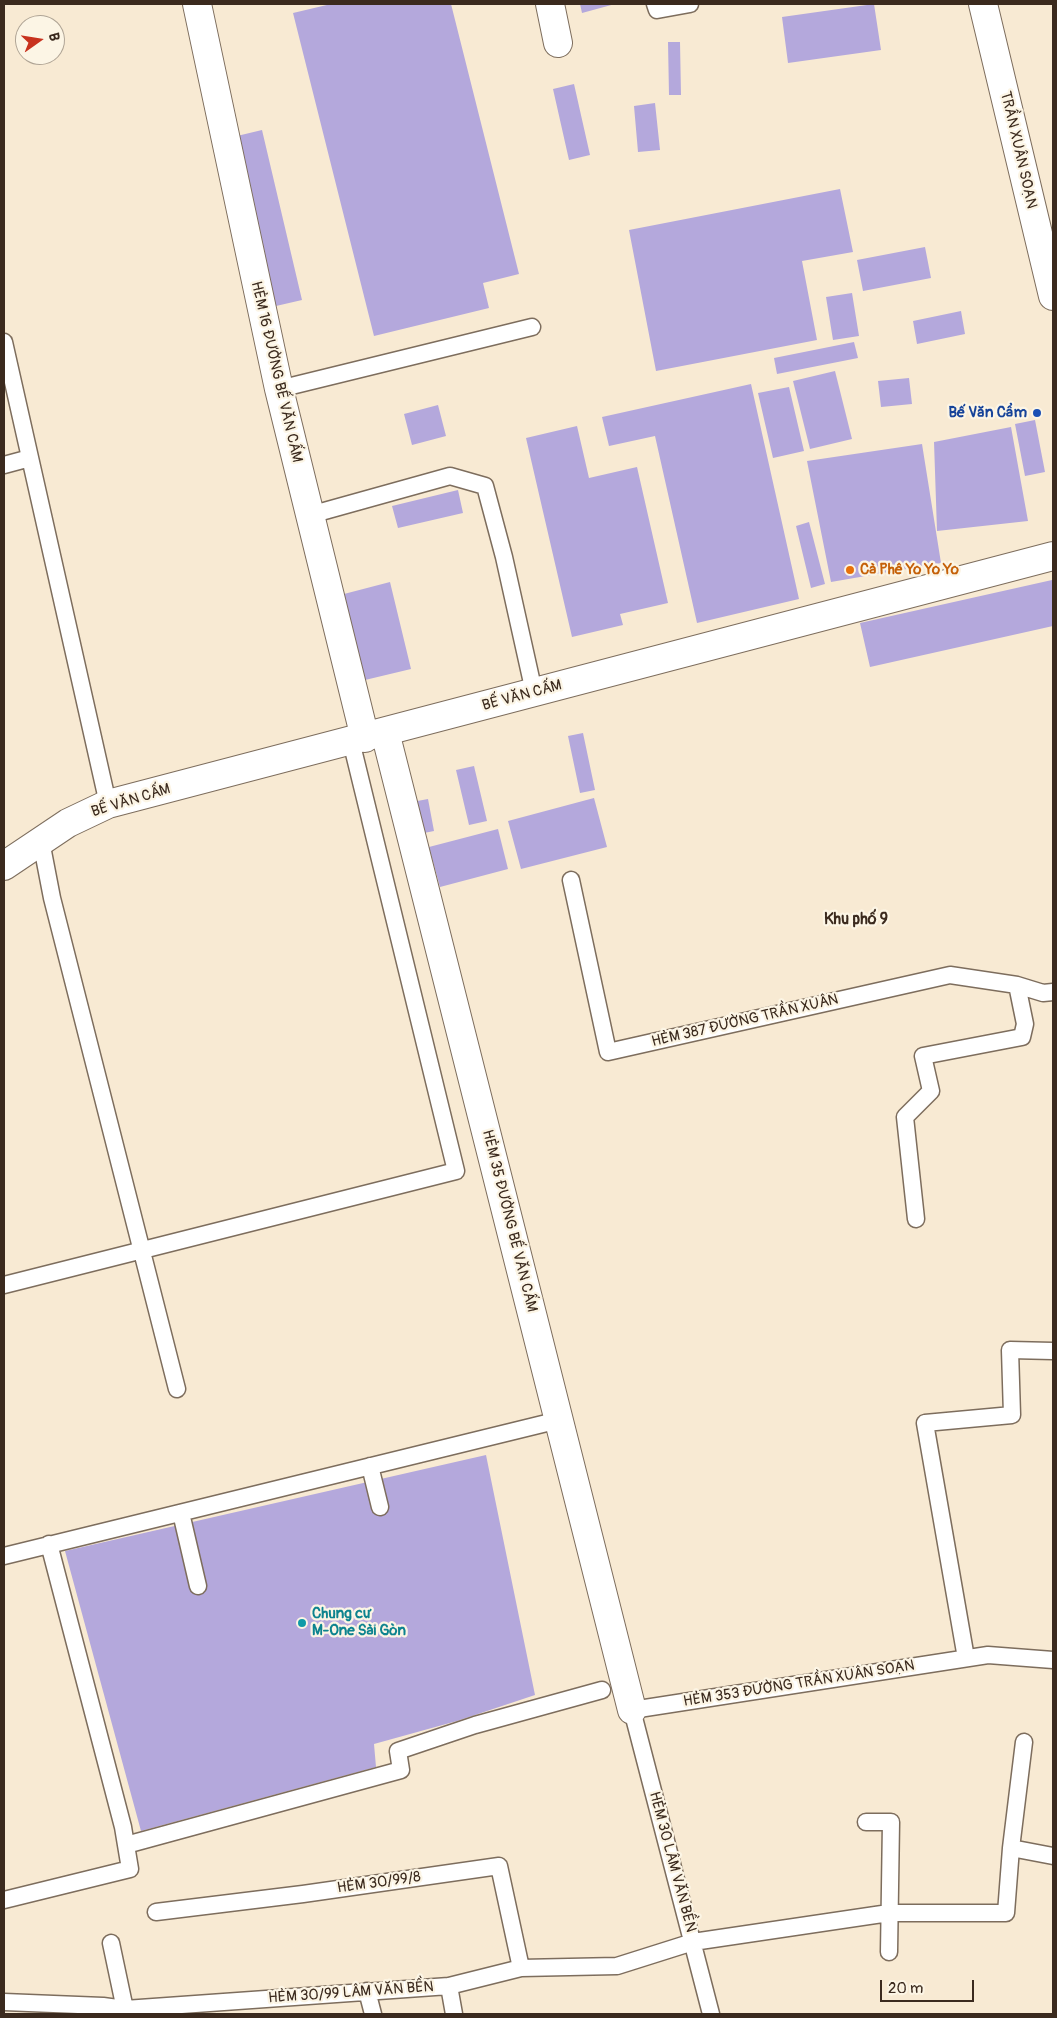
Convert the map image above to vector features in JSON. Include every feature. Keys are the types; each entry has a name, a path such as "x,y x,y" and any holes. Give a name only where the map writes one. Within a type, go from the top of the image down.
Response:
{"street":[{"name":"HẺM 16 ĐƯỜNG BẾ VĂN CẤM","path":"196,4 278,389 367,737"},
{"path":"550,4 558,43"},
{"name":"TRẦN XUÂN SOẠN","path":"983,4 1053,296"},
{"name":"BẾ VĂN CẤM","path":"4,866 68,823 108,804 1053,556"},
{"name":"HẺM 35 ĐƯỜNG BẾ VĂN CẤM","path":"367,737 559,1420 632,1710"}],"lane":[{"path":"655,4 657,10 690,4"},
{"path":"278,389 532,327"},
{"path":"4,342 108,804"},
{"path":"4,465 30,458"},
{"path":"310,515 450,476 485,486 504,557 534,692"},
{"path":"4,1285 456,1171 367,737"},
{"path":"41,840 52,898 177,1389"},
{"name":"HẺM 387 ĐƯỜNG TRẦN XUÂN","path":"571,880 608,1052 950,975 1017,985 1043,993 1053,992"},
{"path":"916,1219 906,1117 931,1091 923,1056 1022,1037 1025,1024 1017,985"},
{"path":"966,1658 925,1423 1012,1415 1010,1350 1053,1351"},
{"path":"4,1556 559,1420"},
{"path":"370,1466 380,1507"},
{"path":"182,1512 198,1586"},
{"path":"4,1900 130,1869 123,1827 49,1544"},
{"name":"HẺM 353 ĐƯỜNG TRẦN XUÂN SOẠN","path":"632,1710 988,1655 1053,1660"},
{"path":"126,1845 401,1770 398,1751 475,1725 602,1690"},
{"name":"HẺM 30 LÂM VĂN BỀN","path":"632,1710 711,2014"},
{"path":"1024,1742 1011,1848 1053,1856"},
{"path":"866,1822 891,1822 889,1952"},
{"name":"HẺM 30/99 LÂM VĂN BỀN","path":"4,2002 103,2006 126,2011 449,1986 521,1968 617,1966 693,1942 889,1914 1006,1913 1011,1848"},
{"name":"HẺM 30/99/8","path":"156,1912 303,1894 499,1866 521,1968"},
{"path":"111,1943 126,2011"},
{"path":"449,1986 454,2014"},
{"path":"367,1991 373,2014"}],"building":[{"path":"331,4 451,4 519,274 483,283 489,308 374,336 293,13"},
{"path":"580,4 615,4 582,13"},
{"path":"874,4 881,50 788,63 782,17"},
{"path":"668,42 680,42 681,95 669,95"},
{"path":"574,84 590,155 569,160 553,89"},
{"path":"655,103 660,150 638,152 634,106"},
{"path":"262,130 302,300 276,306 237,136"},
{"path":"840,189 853,252 802,261 817,340 656,371 629,230"},
{"path":"925,247 931,278 863,291 857,260"},
{"path":"852,293 859,336 833,340 826,297"},
{"path":"961,311 965,334 917,344 913,321"},
{"path":"854,342 858,358 777,374 774,358"},
{"path":"835,371 852,439 810,449 793,381"},
{"path":"909,378 912,404 881,407 878,381"},
{"path":"751,384 799,599 697,623 655,436 609,446 602,417"},
{"path":"789,387 804,451 773,458 758,393"},
{"path":"438,405 446,436 412,445 404,414"},
{"path":"1035,420 1045,472 1025,476 1015,424"},
{"path":"577,426 589,478 637,467 668,603 620,614 623,625 572,637 526,438"},
{"path":"1011,427 1028,521 937,531 934,442"},
{"path":"922,444 941,563 831,582 807,461"},
{"path":"458,490 463,513 398,528 392,506"},
{"path":"809,522 825,584 811,588 796,526"},
{"path":"1052,580 1053,626 870,667 860,623"},
{"path":"390,582 411,669 365,680 344,594"},
{"path":"583,733 595,790 580,793 568,736"},
{"path":"474,766 487,821 469,825 456,770"},
{"path":"594,798 607,847 521,869 508,821"},
{"path":"428,799 434,831 419,834 412,802"},
{"path":"498,829 508,869 440,887 429,847"},
{"name":"Chung cư M-One Sài Gòn","path":"486,1455 535,1695 457,1721 374,1744 376,1767 141,1831 65,1551"}],"place":[{"name":"Bế Văn Cẩm","path":"1037,413"},
{"name":"Cà Phê Yo Yo Yo","path":"850,570"},
{"name":"Chung cư M-One Sài Gòn","path":"302,1623"}],"district":[{"name":"Khu phố 9","path":"856,920"}]}
